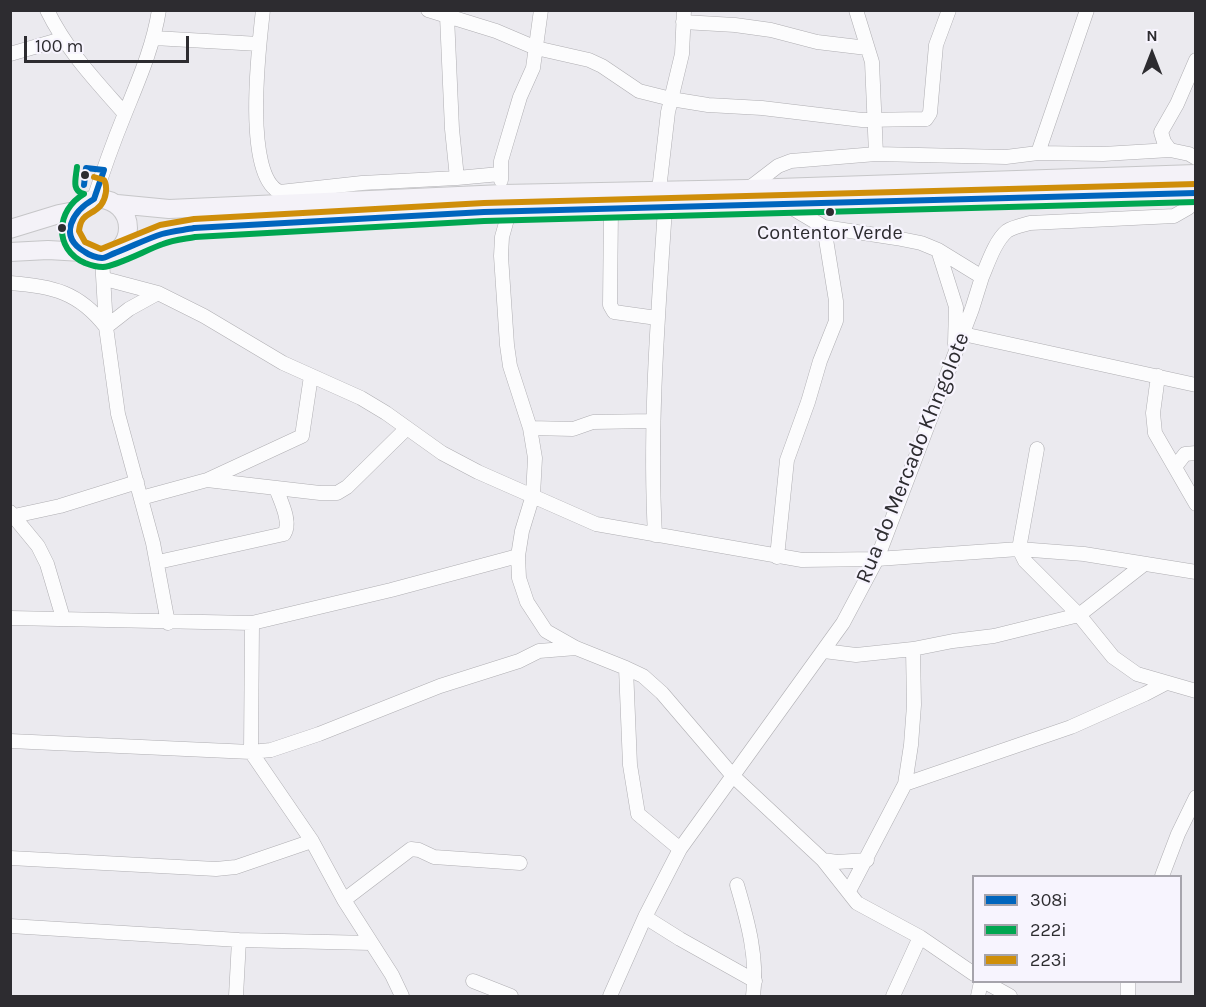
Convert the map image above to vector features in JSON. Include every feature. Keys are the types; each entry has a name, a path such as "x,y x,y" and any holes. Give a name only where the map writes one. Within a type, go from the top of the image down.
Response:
{"main road":[{"path":"1195,193 484,212 194,228 163,234 102,258 92,257 82,252 74,244 70,233 70,222 75,211 84,203 94,199 169,210 503,194 659,189 748,189 1196,174"},
{"path":"117,204 124,212 129,231 121,249"},
{"path":"10,229 75,211"},
{"path":"10,252 48,250 82,252"}],"street":[{"path":"47,10 62,39 85,70 125,114"},
{"path":"94,199 140,80 154,38 159,10"},
{"path":"263,10 255,121 264,170 269,185 275,190 280,192 352,184 500,174"},
{"path":"428,10 496,31 536,48 590,60 639,91 671,99 708,105 762,108 876,120 926,119 930,113 936,45 949,10"},
{"path":"503,194 501,161 520,97 533,68 540,10"},
{"path":"856,10 872,62 876,154"},
{"path":"1038,153 1087,10"},
{"path":"447,16 449,82 457,178"},
{"path":"659,189 671,99 682,54 683,16 762,29 817,42 867,48"},
{"path":"154,38 260,44"},
{"path":"10,54 62,39"},
{"path":"1170,150 1161,132 1177,104 1196,60"},
{"path":"748,189 778,166 791,161 876,154 1006,157 1038,153 1103,154 1170,150 1196,158"},
{"name":"Rua do Mercado Khngolote","path":"610,996 645,917 680,849 824,651 843,623 877,559 963,334 982,277 1001,240 1008,231 1030,223 1174,216 1188,208 1195,193"},
{"path":"787,205 824,227 921,243 938,250 982,277"},
{"path":"655,535 651,470 652,421 665,208"},
{"path":"612,209 609,305 614,312 657,318"},
{"path":"484,212 502,237"},
{"path":"509,212 502,237 501,272 507,345 513,377 530,428 535,458 533,495 522,531 518,556 519,578 527,602 546,631 576,648 644,676 662,693 733,776 824,860 857,903 920,937 972,973"},
{"path":"777,557 787,460 836,321 836,301 824,227"},
{"path":"938,250 956,307 955,352"},
{"path":"102,258 106,327 118,414 158,562 168,622"},
{"path":"105,279 158,293 204,316 283,363 361,398 442,453 596,524 802,561 877,559 1019,549 1084,554 1196,573"},
{"path":"10,283 44,286 75,298 93,310 106,327"},
{"path":"106,327 129,309 158,293"},
{"path":"963,334 1196,385"},
{"path":"141,498 207,480 302,436 310,376"},
{"path":"1158,376 1153,413 1155,433 1196,504"},
{"path":"530,428 573,429 593,422 652,421"},
{"path":"207,480 337,493 347,487 407,428"},
{"path":"1037,449 1019,549 1025,561 1079,615 1113,657 1137,674 1196,691"},
{"path":"1176,466 1185,454 1196,453"},
{"path":"63,618 47,564 38,546 12,514 60,506 136,482"},
{"path":"158,562 284,534 287,524 276,488"},
{"path":"10,618 252,623 391,590 518,556"},
{"path":"824,651 856,655 913,649 953,640 994,636 1079,615 1143,565"},
{"path":"252,623 250,752 312,841 344,900 392,975 402,996"},
{"path":"539,651 546,631"},
{"path":"10,741 250,752 271,750 319,734 440,686 519,661 539,651 576,648"},
{"path":"849,891 867,860 904,784 911,745 914,705 913,649"},
{"path":"626,668 630,765 638,814 680,849"},
{"path":"904,784 1071,728 1166,683"},
{"path":"1162,875 1178,834 1196,797"},
{"path":"10,858 216,869 246,864 312,841"},
{"path":"344,900 411,849 434,857 520,863"},
{"path":"824,860 837,862 867,860"},
{"path":"737,885 749,927 755,981 753,996"},
{"path":"645,917 755,981"},
{"path":"10,926 239,940 370,943"},
{"path":"893,996 920,937"},
{"path":"236,996 239,940"},
{"path":"473,981 511,996"}],"transit line":[{"name":"222i","path":"77,167 76,187 84,194 68,210 62,229 63,239 67,249 75,257 87,264 103,267 167,243 195,237 484,221 1196,202"},
{"name":"308i","path":"84,185 86,168 104,170 94,199 80,210 71,224 70,231 76,246 95,257 102,258 162,234 194,228 484,212 1196,193"},
{"name":"223i","path":"94,177 104,180 105,196 101,205 84,217 79,231 85,242 101,249 160,225 194,219 484,203 1196,184"}],"place":[{"name":"Contentor Verde","path":"830,212"}]}
